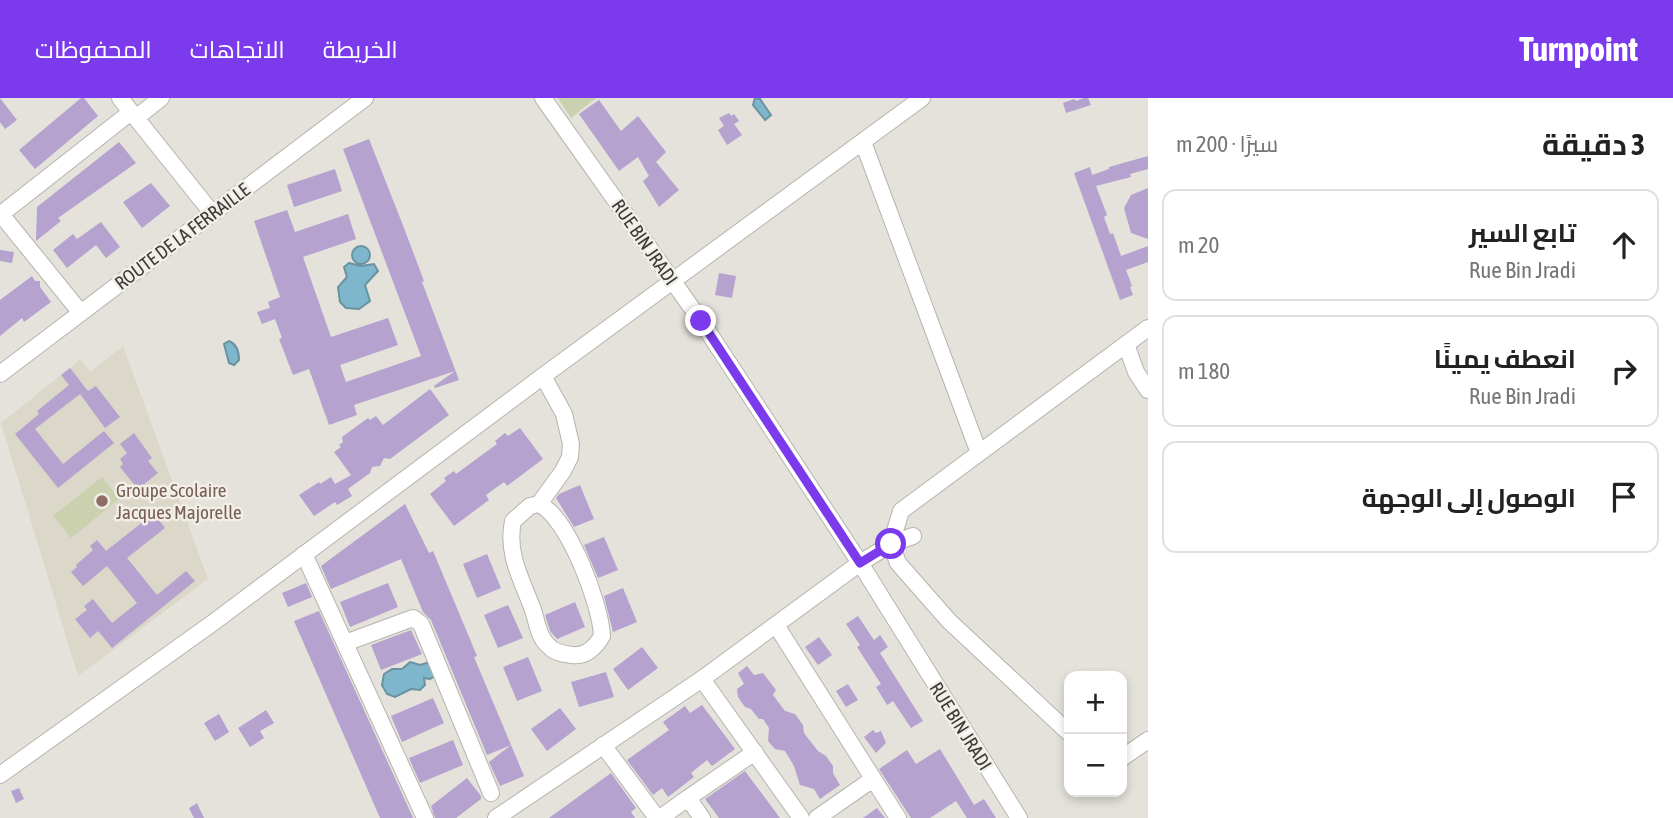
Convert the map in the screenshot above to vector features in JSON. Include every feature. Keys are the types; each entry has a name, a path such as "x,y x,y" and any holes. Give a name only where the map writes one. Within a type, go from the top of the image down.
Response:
{"street":[{"path":"120,98 212,213"},
{"path":"81,313 0,214 161,98"},
{"name":"ROUTE DE LA FERRAILLE","path":"0,374 365,98"},
{"name":"RUE BIN JRADI","path":"543,98 708,333 860,563 1019,818"},
{"path":"0,775 922,98"},
{"path":"863,142 979,453"},
{"path":"1064,728 949,621 898,563 891,544 901,511 1148,328"},
{"path":"1126,344 1136,372 1148,390"},
{"path":"539,504 548,508 564,529 598,607 602,636 590,652 580,656 553,650 539,634 514,563 511,545 513,521 530,506 539,504 564,471 570,457 571,444 564,414 542,376"},
{"path":"496,818 702,679 860,563 891,544 913,536"},
{"path":"304,554 425,818"},
{"path":"345,643 413,618 417,619 491,793"},
{"path":"776,625 898,818"},
{"path":"702,679 801,818"},
{"path":"1127,755 1148,740"},
{"path":"603,745 659,818 755,752"},
{"path":"817,818 873,779"},
{"path":"688,798 702,818"}],"shaded area":[{"name":"Groupe Scolaire Jacques Majorelle","path":"123,346 208,579 78,676 1,423 81,359 90,372"}],"green space":[{"path":"558,98 596,98 571,118"},
{"path":"102,477 119,499 71,538 53,516"}],"water":[{"path":"755,98 760,99 771,115 765,120 753,105"},
{"path":"361,246 369,251 370,255 365,263 361,264 353,259 352,255 357,247"},
{"path":"349,263 361,266 374,264 378,271 365,285 370,301 359,309 346,308 340,302 338,287 347,277 344,267"},
{"path":"229,341 236,346 239,354 239,360 234,365 229,363 224,344"},
{"path":"410,662 420,665 430,662 435,676 424,678 425,685 420,690 411,689 395,697 387,694 382,685 384,674 392,669 402,669"}],"building":[{"path":"0,98 17,120 5,129 0,122"},
{"path":"84,98 98,116 35,169 19,150"},
{"path":"1088,98 1091,105 1066,113 1063,103"},
{"path":"599,100 621,131 638,116 666,152 656,162 679,190 659,207 643,181 649,176 638,157 619,171 579,114"},
{"path":"729,113 731,116 734,114 739,121 734,124 742,135 727,145 718,130 724,126 719,118"},
{"path":"369,139 459,380 435,388 434,386 455,371 354,405 357,415 329,425 309,369 293,375 279,339 282,338 275,319 262,324 257,312 270,308 268,302 280,297 254,221 287,210 295,232 348,214 356,239 303,257 331,337 388,318 398,345 340,365 346,382 421,356 343,149"},
{"path":"119,142 136,163 58,218 61,221 36,241 37,207"},
{"path":"1148,156 1148,169 1130,174 1131,177 1096,186 1107,215 1104,217 1110,234 1113,233 1121,256 1148,246 1148,262 1126,270 1133,295 1120,300 1074,173 1090,167 1092,175 1109,167"},
{"path":"335,169 342,191 294,207 287,185"},
{"path":"151,183 170,206 142,228 123,202"},
{"path":"1148,188 1148,239 1131,233 1124,208 1131,195"},
{"path":"101,222 120,247 106,258 96,245 67,268 53,250 73,234 77,239"},
{"path":"0,250 14,252 12,263 0,261"},
{"path":"719,273 736,276 732,298 715,295"},
{"path":"32,276 35,281 40,281 40,287 51,302 24,322 22,318 0,336 0,300"},
{"path":"70,368 88,391 96,386 120,417 105,428 80,394 35,429 63,464 104,431 114,443 58,488 15,434 39,414 37,411 69,385 61,375"},
{"path":"430,389 449,415 390,459 384,458 380,466 372,467 370,473 348,489 352,496 337,505 335,502 314,516 299,495 331,477 335,484 351,475 334,452 341,447 339,445 343,442 342,437 368,418 370,420 376,416 383,425"},
{"path":"520,428 543,459 507,486 504,482 486,495 489,500 454,526 430,494 446,481 444,478 454,471 456,474 497,444 495,441 505,433 508,436"},
{"path":"134,433 152,458 148,461 158,473 138,489 120,467 123,464 120,459 127,453 120,444"},
{"path":"580,485 594,519 574,527 556,498"},
{"path":"405,504 429,553 433,551 511,745 487,755 431,620 423,612 401,559 331,589 321,566"},
{"path":"154,513 165,528 127,558 157,595 186,571 195,581 112,648 98,631 90,638 75,619 87,610 84,606 93,599 112,623 137,603 107,566 83,586 71,572 93,550 90,546 97,540 106,551"},
{"path":"604,537 618,570 598,578 584,545"},
{"path":"487,554 501,588 477,598 463,564"},
{"path":"306,583 312,597 288,607 282,593"},
{"path":"388,583 398,607 350,627 340,602"},
{"path":"623,588 637,622 613,632 604,596"},
{"path":"575,602 585,627 557,639 550,631 545,615"},
{"path":"508,605 523,638 498,648 484,615"},
{"path":"319,611 413,818 380,818 294,621"},
{"path":"858,616 874,640 880,635 888,647 880,653 923,721 911,728 893,701 887,705 876,687 881,684 846,624"},
{"path":"411,630 422,654 381,670 371,645"},
{"path":"819,637 832,655 818,665 805,647"},
{"path":"642,647 658,668 628,690 613,669"},
{"path":"528,657 542,691 517,701 503,667"},
{"path":"747,666 754,675 763,673 776,690 773,695 785,711 795,714 803,725 804,733 833,766 833,773 840,785 820,799 814,789 800,785 794,766 785,751 775,749 768,741 769,728 763,719 759,719 751,709 745,707 738,697 737,689 744,684 738,673"},
{"path":"606,672 614,697 579,707 571,682"},
{"path":"848,684 858,700 846,707 836,691"},
{"path":"433,698 444,723 402,742 391,716"},
{"path":"702,705 735,749 712,766 707,760 691,773 694,777 668,797 662,788 653,795 627,760 669,730 663,722 685,706 690,713"},
{"path":"560,708 576,729 547,751 531,729"},
{"path":"266,710 274,723 260,731 264,738 250,747 238,728"},
{"path":"219,714 229,732 215,741 204,723"},
{"path":"873,730 876,733 881,731 886,743 876,753 864,737"},
{"path":"453,740 463,765 420,783 409,758"},
{"path":"511,745 524,776 500,786 489,762"},
{"path":"940,749 974,805 984,799 996,818 967,818 956,801 930,818 911,818 879,769 907,750 916,764"},
{"path":"745,771 780,818 719,818 705,799"},
{"path":"611,773 636,808 631,812 635,818 549,818"},
{"path":"467,778 481,799 456,818 435,818 431,806"},
{"path":"19,788 24,799 16,803 11,791"},
{"path":"197,803 204,818 194,818 189,808"},
{"path":"877,808 885,818 863,818"}],"place":[{"name":"Groupe Scolaire Jacques Majorelle","path":"102,501"}],"route":[{"path":"701,321 860,563 891,544"}]}
